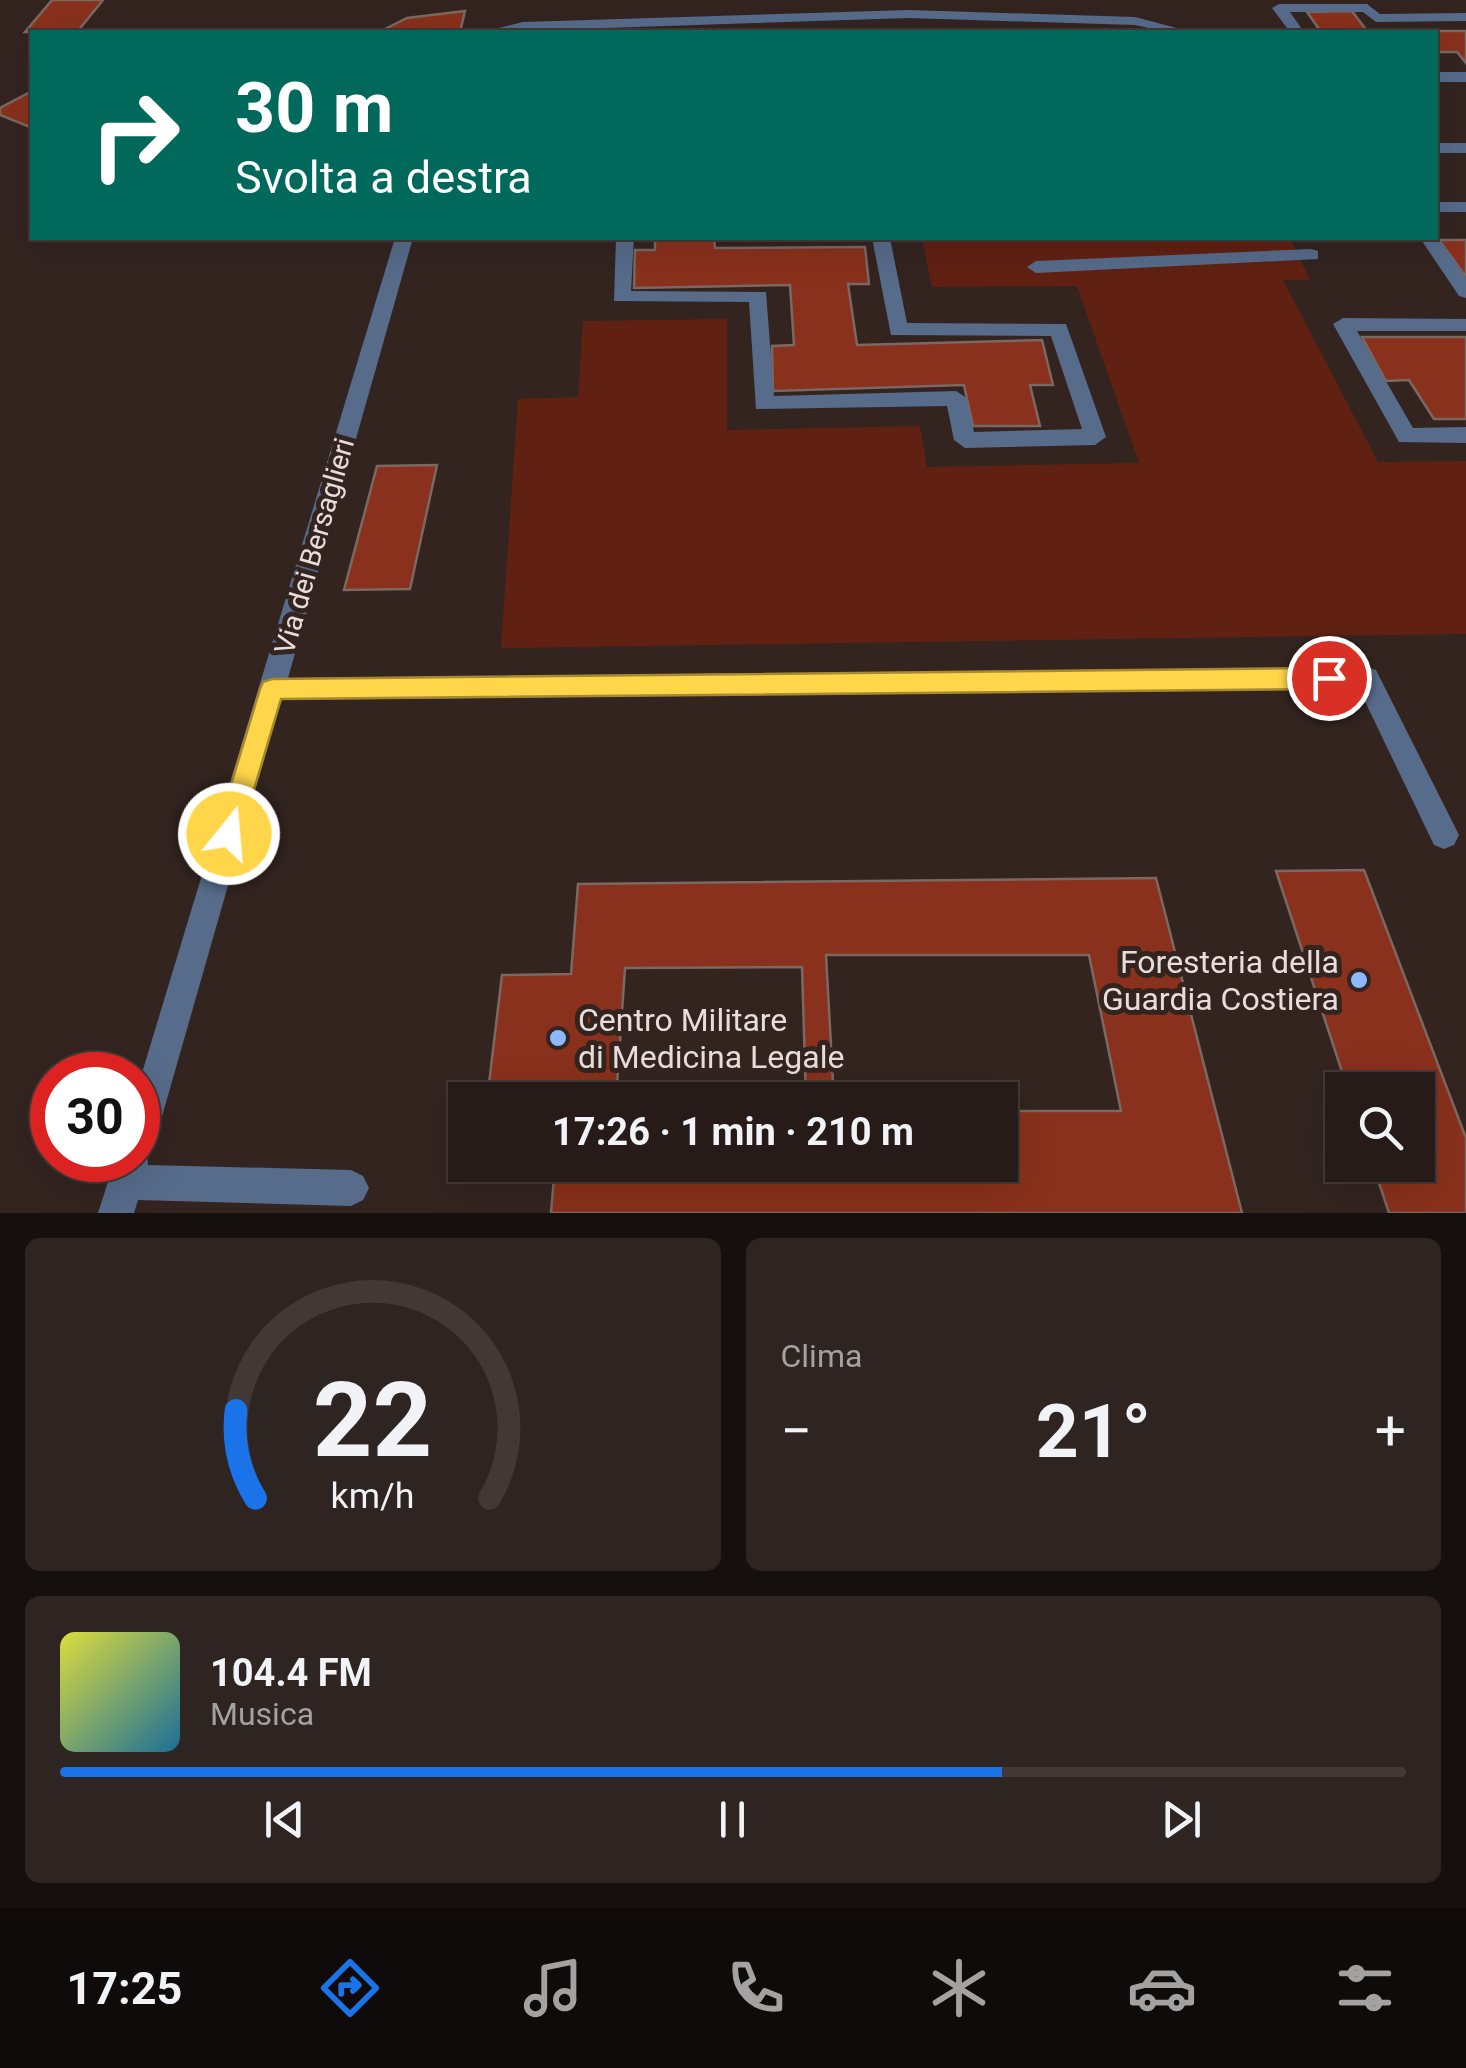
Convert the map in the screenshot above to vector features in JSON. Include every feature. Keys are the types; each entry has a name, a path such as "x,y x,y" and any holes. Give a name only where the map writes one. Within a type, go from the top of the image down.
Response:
{"street":[{"path":"1296,30 1280,8 1367,8 1376,18 1466,17"},
{"path":"501,30 523,26 909,14 1134,21 1177,30"},
{"path":"1438,77 1466,77"},
{"path":"1438,148 1466,148"},
{"path":"1438,207 1466,207"},
{"name":"Via dei Bersaglieri","path":"160,1067 403,240"},
{"path":"625,240 620,297 759,296 764,404 956,398 965,440 1095,437 1059,329 898,330 881,240"},
{"path":"1429,240 1466,292"},
{"path":"1036,266 1311,255"},
{"path":"1466,325 1342,324 1407,436 1466,436"},
{"path":"272,689 1367,678 1444,835"},
{"path":"124,1185 351,1188"}],"shaded area":[{"path":"922,240 1291,240 1310,280 1283,280 1378,462 1466,461 1466,634 501,648 518,399 578,397 583,321 727,319 727,430 920,426 927,467 1139,463 1077,286 932,287"}],"building":[{"path":"52,0 103,0 79,30 25,32"},
{"path":"465,11 460,30 383,30 407,18"},
{"path":"1352,11 1366,30 1320,30 1307,12"},
{"path":"1438,31 1466,31 1466,63 1457,52 1438,52"},
{"path":"30,92 30,127 0,115 0,108"},
{"path":"655,240 714,240 715,248 865,247 869,284 848,284 857,345 1042,340 1053,385 1030,385 1040,426 973,426 964,385 773,391 772,346 794,345 790,285 634,288 635,250 655,250"},
{"path":"1439,240 1466,240 1466,277"},
{"path":"1362,337 1466,337 1466,419 1434,419 1409,380 1386,381"},
{"path":"437,465 410,589 344,590 377,466"},
{"name":"Foresteria della Guardia Costiera","path":"1364,870 1466,1138 1466,1213 1389,1213 1379,1182 1435,1182 1435,1072 1342,1072 1276,871"},
{"name":"Centro Militare di Medicina Legale","path":"1156,878 1242,1213 551,1213 554,1182 1018,1182 1018,1111 1121,1111 1089,955 826,955 833,1082 805,1082 802,967 625,968 617,1082 489,1082 502,975 571,974 578,884"}],"place":[{"name":"Foresteria della Guardia Costiera","path":"1359,980"},
{"name":"Centro Militare di Medicina Legale","path":"558,1038"}],"route":[{"path":"229,834 272,689 1329,678"}]}
